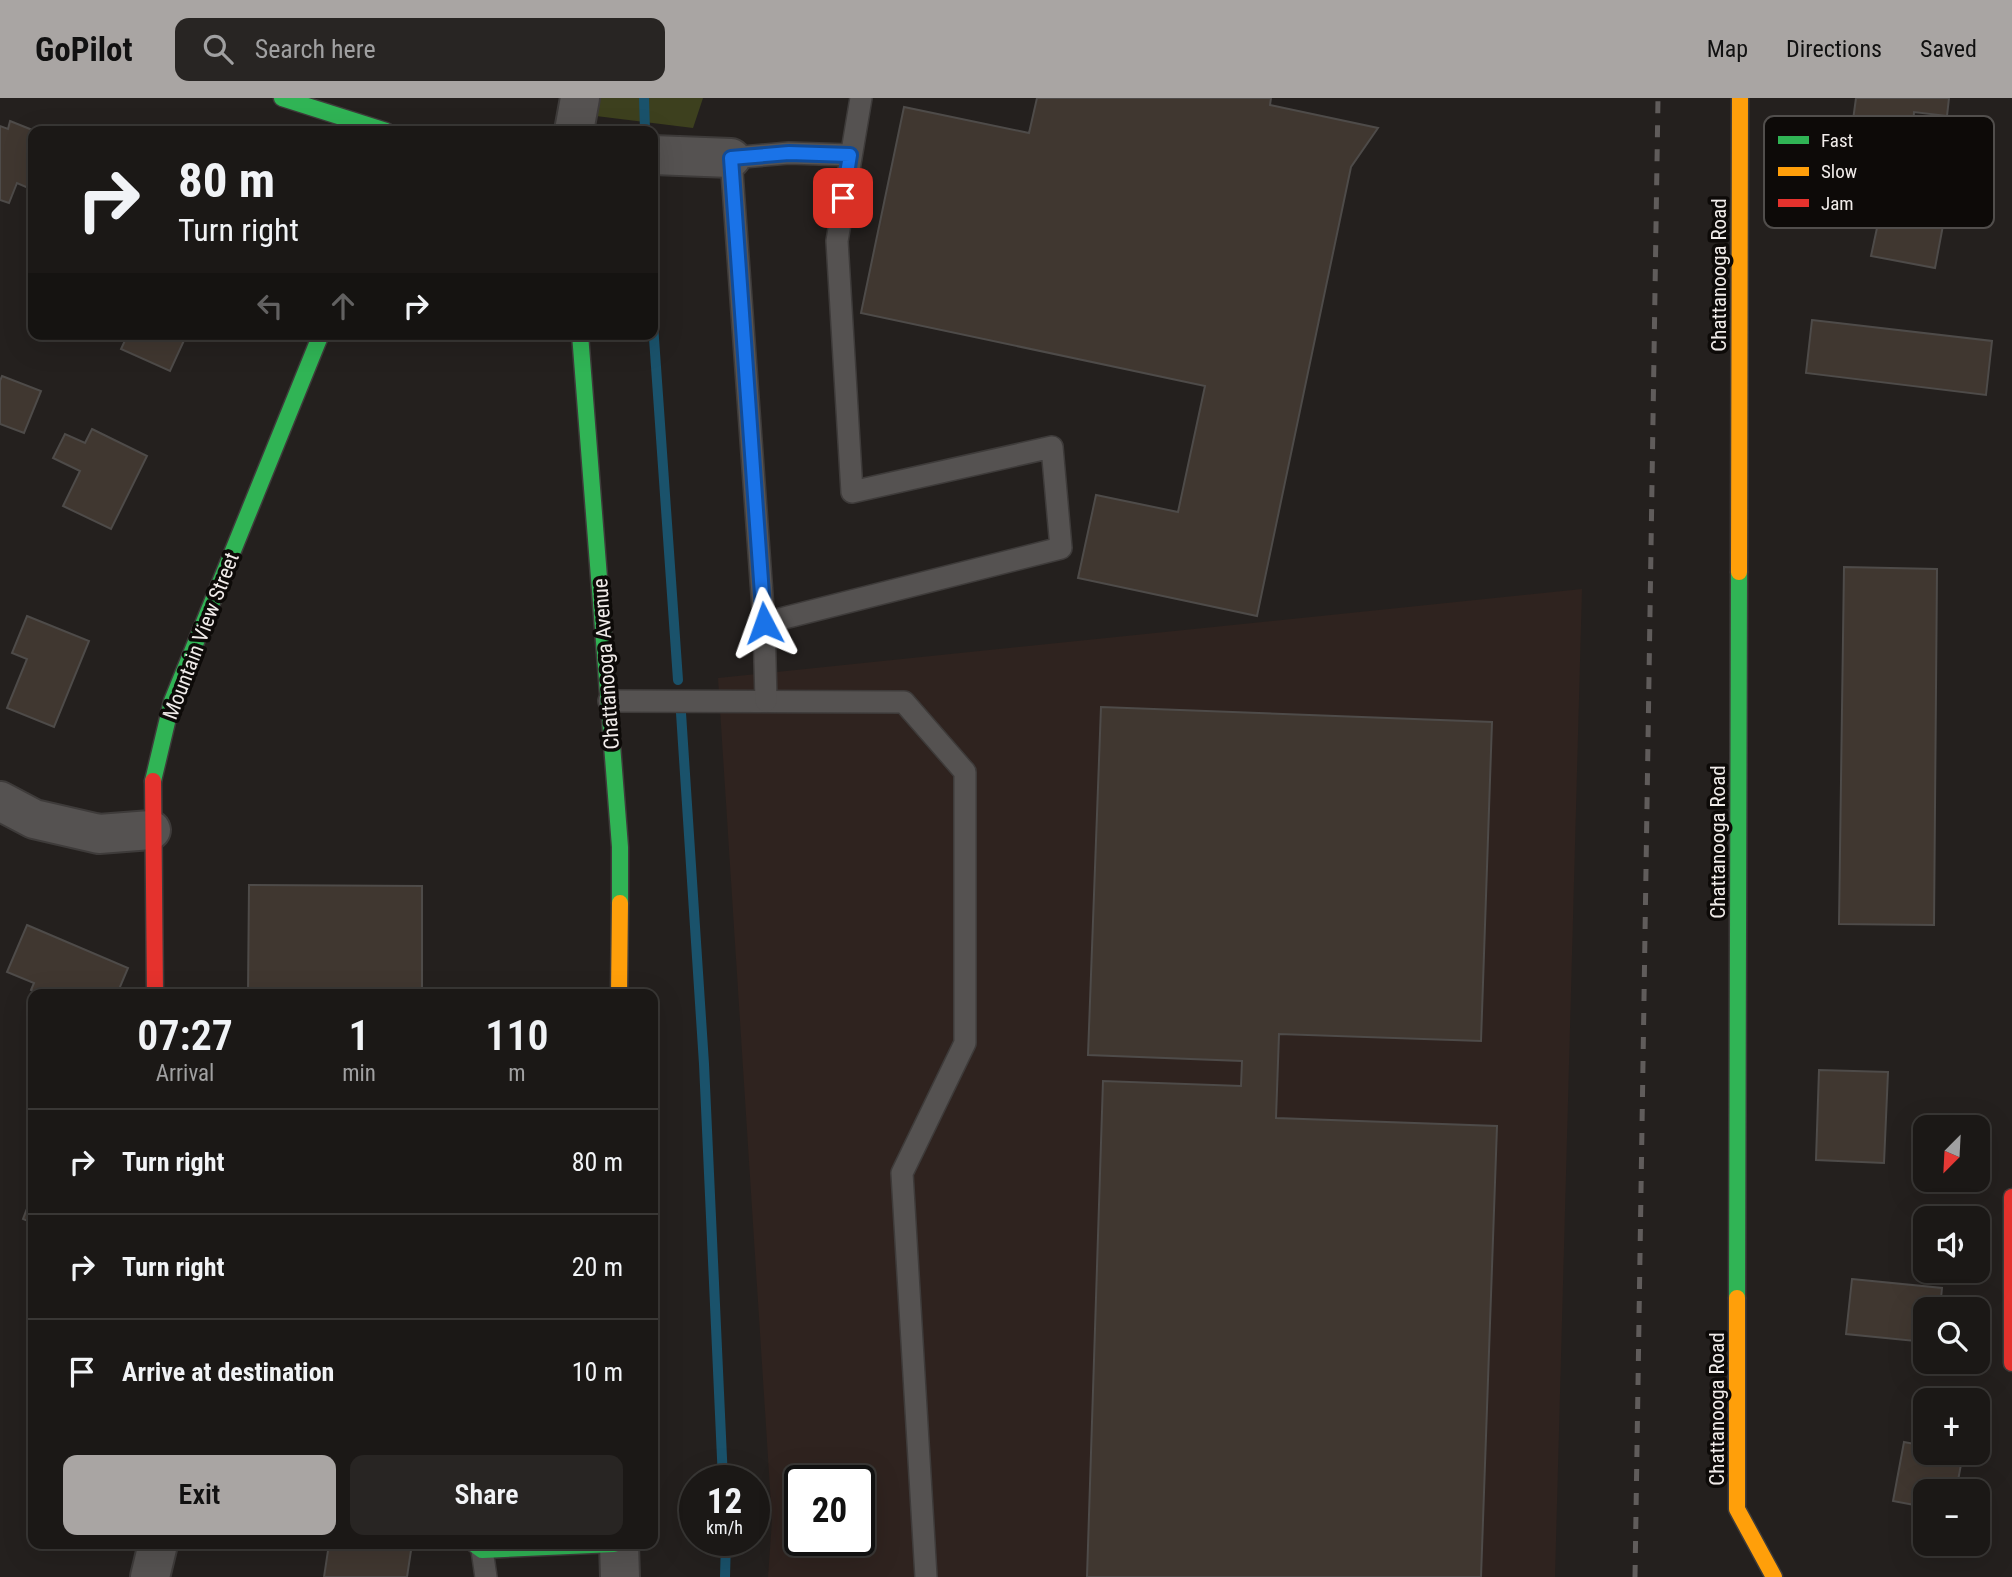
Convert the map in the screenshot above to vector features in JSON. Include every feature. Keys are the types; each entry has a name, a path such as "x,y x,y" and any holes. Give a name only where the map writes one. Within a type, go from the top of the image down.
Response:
{"street":[{"path":"282,98 370,126"},
{"path":"575,126 580,98"},
{"name":"Chattanooga Road","path":"1740,98 1738,1509 1774,1577"},
{"path":"658,155 731,158"},
{"name":"Mountain View Street","path":"155,989 151,830 153,778 172,701 319,340"},
{"name":"Chattanooga Avenue","path":"580,340 620,847 620,989"},
{"path":"0,801 34,819 99,834 151,830"},
{"path":"2012,1196 2012,1363"},
{"path":"150,1577 157,1549"},
{"path":"617,1549 620,1577"}],"lane":[{"path":"764,623 1061,548 1052,447 852,492 837,241 861,98"},
{"path":"766,701 764,623 731,158 789,153 850,155"},
{"path":"609,701 904,702 965,772 965,1043 902,1173 926,1577"},
{"path":"479,1549 486,1577"}],"shaded area":[{"path":"1582,589 1555,1577 768,1577 772,1520 718,678"}],"green space":[{"path":"594,98 703,98 693,128 588,115"}],"building":[{"path":"1037,98 1271,98 1270,105 1378,128 1351,167 1257,616 1078,578 1096,495 1178,512 1205,386 861,313 904,107 1029,133"},
{"path":"1856,98 1949,98 1947,116 1914,112 1914,116 1854,116"},
{"path":"10,121 28,128 28,188 17,183 9,203 0,200 0,126 8,129"},
{"path":"1877,228 1942,228 1935,268 1871,256"},
{"path":"1812,320 1992,341 1986,395 1806,373"},
{"path":"125,340 184,340 170,371 121,349"},
{"path":"2,376 41,391 24,433 0,424"},
{"path":"92,429 147,456 111,529 63,506 80,471 53,458 65,434 85,443"},
{"path":"1844,567 1937,569 1934,925 1839,924"},
{"path":"27,616 89,641 54,727 7,708 27,659 12,653"},
{"path":"1101,707 1492,722 1481,1041 1279,1034 1276,1118 1497,1126 1481,1577 1087,1577 1103,1081 1241,1086 1242,1061 1088,1055"},
{"path":"249,885 422,886 422,989 248,989"},
{"path":"27,925 128,968 119,989 31,989 34,983 7,972"},
{"path":"1819,1070 1888,1072 1884,1163 1816,1160"},
{"path":"28,1206 28,1221 23,1219"},
{"path":"1852,1279 1942,1288 1941,1297 1913,1297 1913,1341 1846,1334"},
{"path":"1904,1442 1913,1444 1913,1465 1961,1465 1958,1479 1913,1479 1913,1505 1893,1501"},
{"path":"328,1549 411,1549 407,1577 324,1577"}],"waterway":[{"path":"644,98 645,126"},
{"path":"654,340 678,680"},
{"path":"681,713 704,1064 722,1465"},
{"path":"725,1577 726,1556"}],"railway":[{"path":"1635,1577 1658,98"}],"traffic: fast":[{"path":"282,98 370,126"},
{"path":"153,781 172,701 319,340"},
{"path":"580,340 620,847 620,903"},
{"path":"1737,1298 1739,572"},
{"path":"481,1549 504,1549"}],"traffic: slow":[{"path":"1739,572 1740,98"},
{"path":"619,989 620,903"},
{"path":"1737,1298 1737,1509 1774,1577"}],"traffic: jam":[{"path":"153,781 155,989"},
{"path":"2012,1197 2012,1363"}],"route":[{"path":"764,623 731,158 789,153 850,155 843,198"}]}
